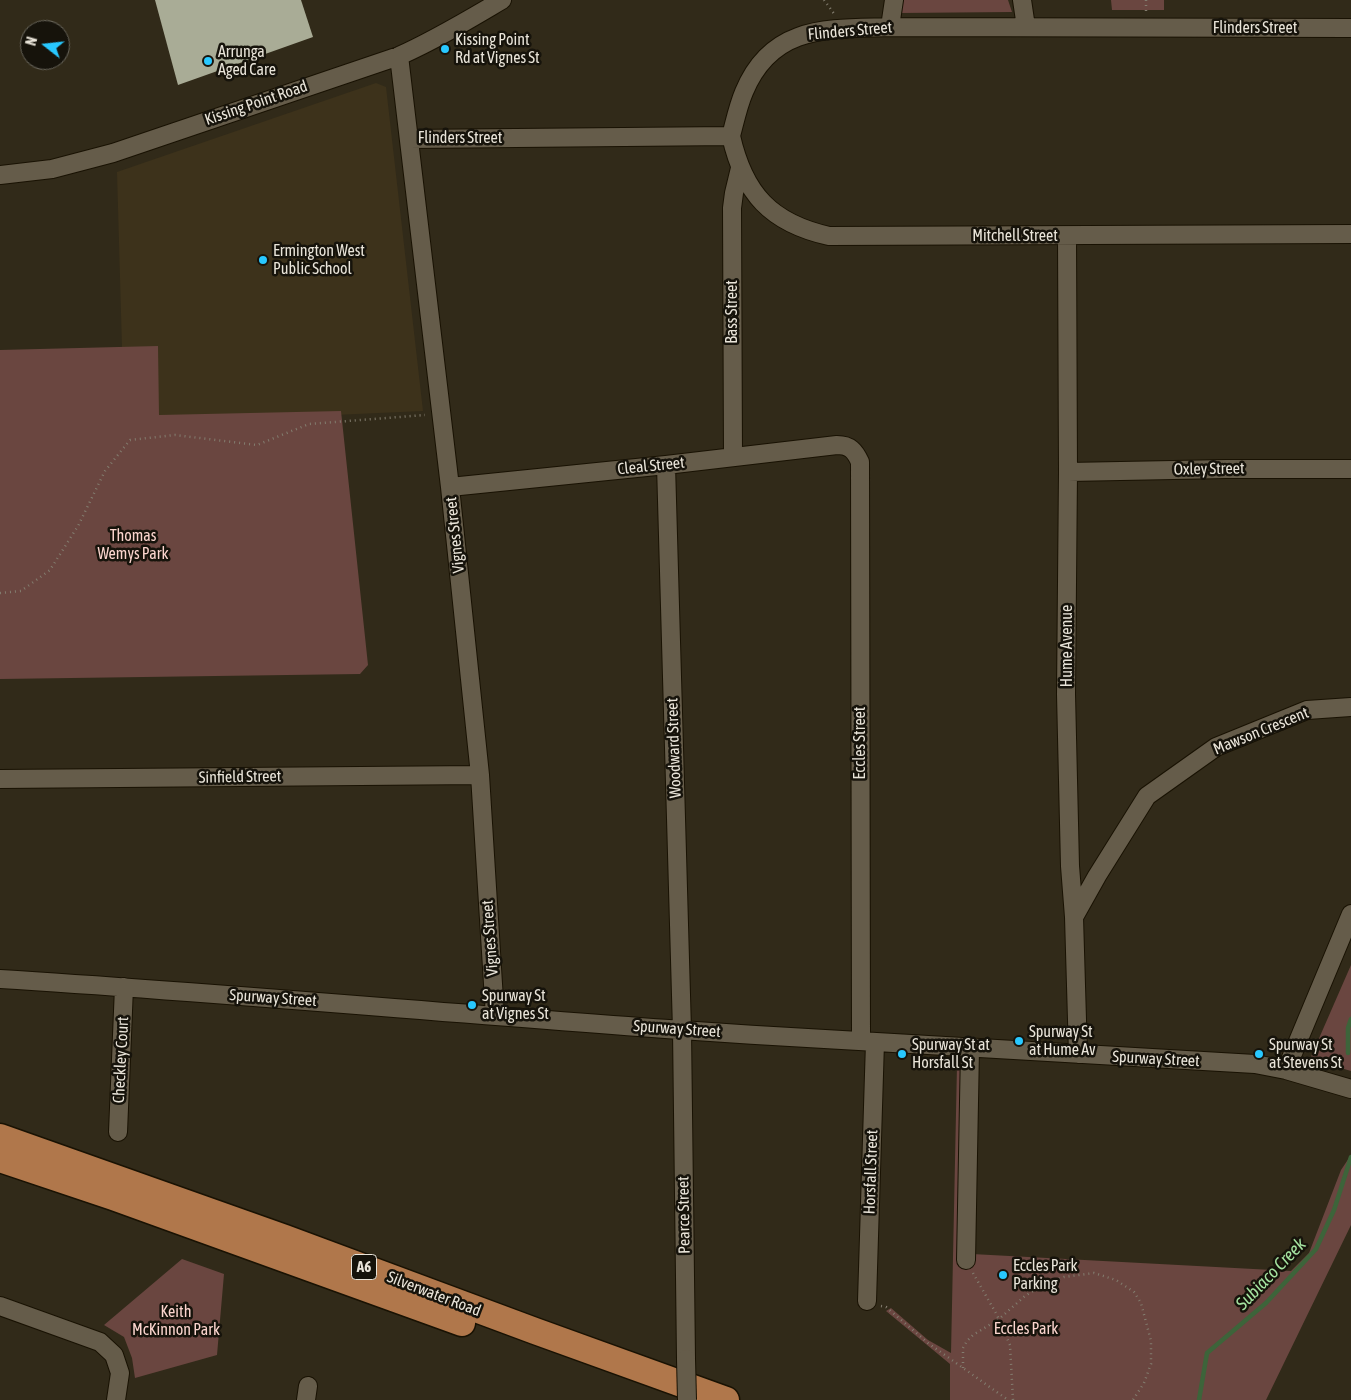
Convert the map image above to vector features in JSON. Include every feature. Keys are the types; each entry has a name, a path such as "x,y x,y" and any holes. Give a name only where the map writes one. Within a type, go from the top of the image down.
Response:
{"highway":[{"name":"Silverwater Road","path":"0,1137 285,1238 534,1332 726,1400"},
{"name":"Silverwater Road","path":"0,1159 113,1197 674,1400"}],"street":[{"name":"Kissing Point Road","path":"0,175 52,169 113,153 399,56 459,26 502,0"},
{"path":"890,27 894,0"},
{"path":"1022,0 1026,27"},
{"name":"Flinders Street","path":"409,139 732,136 737,109 751,77 770,54 783,43 799,36 823,30 890,27 1351,28"},
{"name":"Vignes Street","path":"399,56 442,414 480,775 494,1016"},
{"name":"Mitchell Street","path":"732,136 740,168 761,201 779,217 793,226 829,236 1351,234"},
{"name":"Bass Street","path":"732,457 732,208 740,168"},
{"name":"Hume Avenue","path":"1066,236 1068,472 1066,694 1070,866 1074,917 1078,1054"},
{"name":"Cleal Street","path":"450,487 837,445 851,448"},
{"name":"Eccles Street","path":"851,448 857,454 860,462 868,1042"},
{"name":"Woodward Street","path":"666,465 682,1030"},
{"name":"Oxley Street","path":"1068,472 1226,469 1351,470"},
{"name":"Mawson Crescent","path":"1074,917 1147,796 1216,747 1307,710 1351,707"},
{"name":"Sinfield Street","path":"0,779 480,775"},
{"path":"1286,1070 1351,914"},
{"name":"Spurway Street","path":"0,979 682,1030 970,1049 1255,1064 1286,1070 1351,1089"},
{"name":"Checkley Court","path":"118,1132 124,987"},
{"name":"Pearce Street","path":"682,1030 687,1400"},
{"name":"Horsfall Street","path":"867,1301 868,1042"},
{"path":"966,1260 970,1049"},
{"path":"0,1306 100,1342 114,1355 120,1374 116,1400"}],"path":[{"path":"824,0 835,15"},
{"path":"0,593 21,591 50,570 78,526 105,471 130,440 175,435 257,445 309,424 442,414"},
{"path":"966,1260 999,1319 1010,1345 1013,1400"},
{"path":"963,1368 963,1348 967,1341 973,1335 999,1319 1026,1296 1044,1284 1064,1277 1094,1273 1116,1280 1134,1292 1141,1302 1151,1341 1150,1364 1144,1383 1133,1400"},
{"path":"867,1301 886,1307 928,1343 1008,1400"}],"shaded area":[{"name":"Ermington West Public School","path":"376,83 386,87 423,411 156,423 122,348 117,172"}],"green space":[{"path":"900,0 1008,0 1012,12 898,13"},
{"path":"1111,0 1164,0 1164,10 1112,10"},
{"name":"Thomas Wemys Park","path":"158,346 159,415 341,411 368,665 360,674 0,679 0,350"},
{"path":"1351,965 1351,1071 1310,1059"},
{"name":"Eccles Park","path":"957,1065 977,1066 972,1254 1291,1271 1309,1253 1341,1170 1351,1155 1351,1225 1266,1400 950,1400 950,1364 886,1311 891,1308 928,1340 951,1353"},
{"name":"Keith McKinnon Park","path":"182,1259 224,1274 217,1355 135,1378 132,1358 124,1337 104,1325"}],"building":[{"name":"Arrunga Aged Care","path":"155,0 301,0 313,37 178,85"}],"waterway":[{"path":"1348,1053 1348,1028 1351,1019"},
{"name":"Subiaco Creek","path":"1199,1400 1207,1353 1266,1303 1316,1249 1334,1210 1351,1157"}],"place":[{"name":"Kissing Point Rd at Vignes St","path":"445,49"},
{"name":"Arrunga Aged Care","path":"208,61"},
{"name":"Ermington West Public School","path":"263,260"},
{"name":"Spurway St at Vignes St","path":"472,1005"},
{"name":"Spurway St at Hume Av","path":"1019,1041"},
{"name":"Spurway St at Horsfall St","path":"902,1054"},
{"name":"Spurway St at Stevens St","path":"1259,1054"},
{"name":"Eccles Park Parking","path":"1003,1275"}]}
